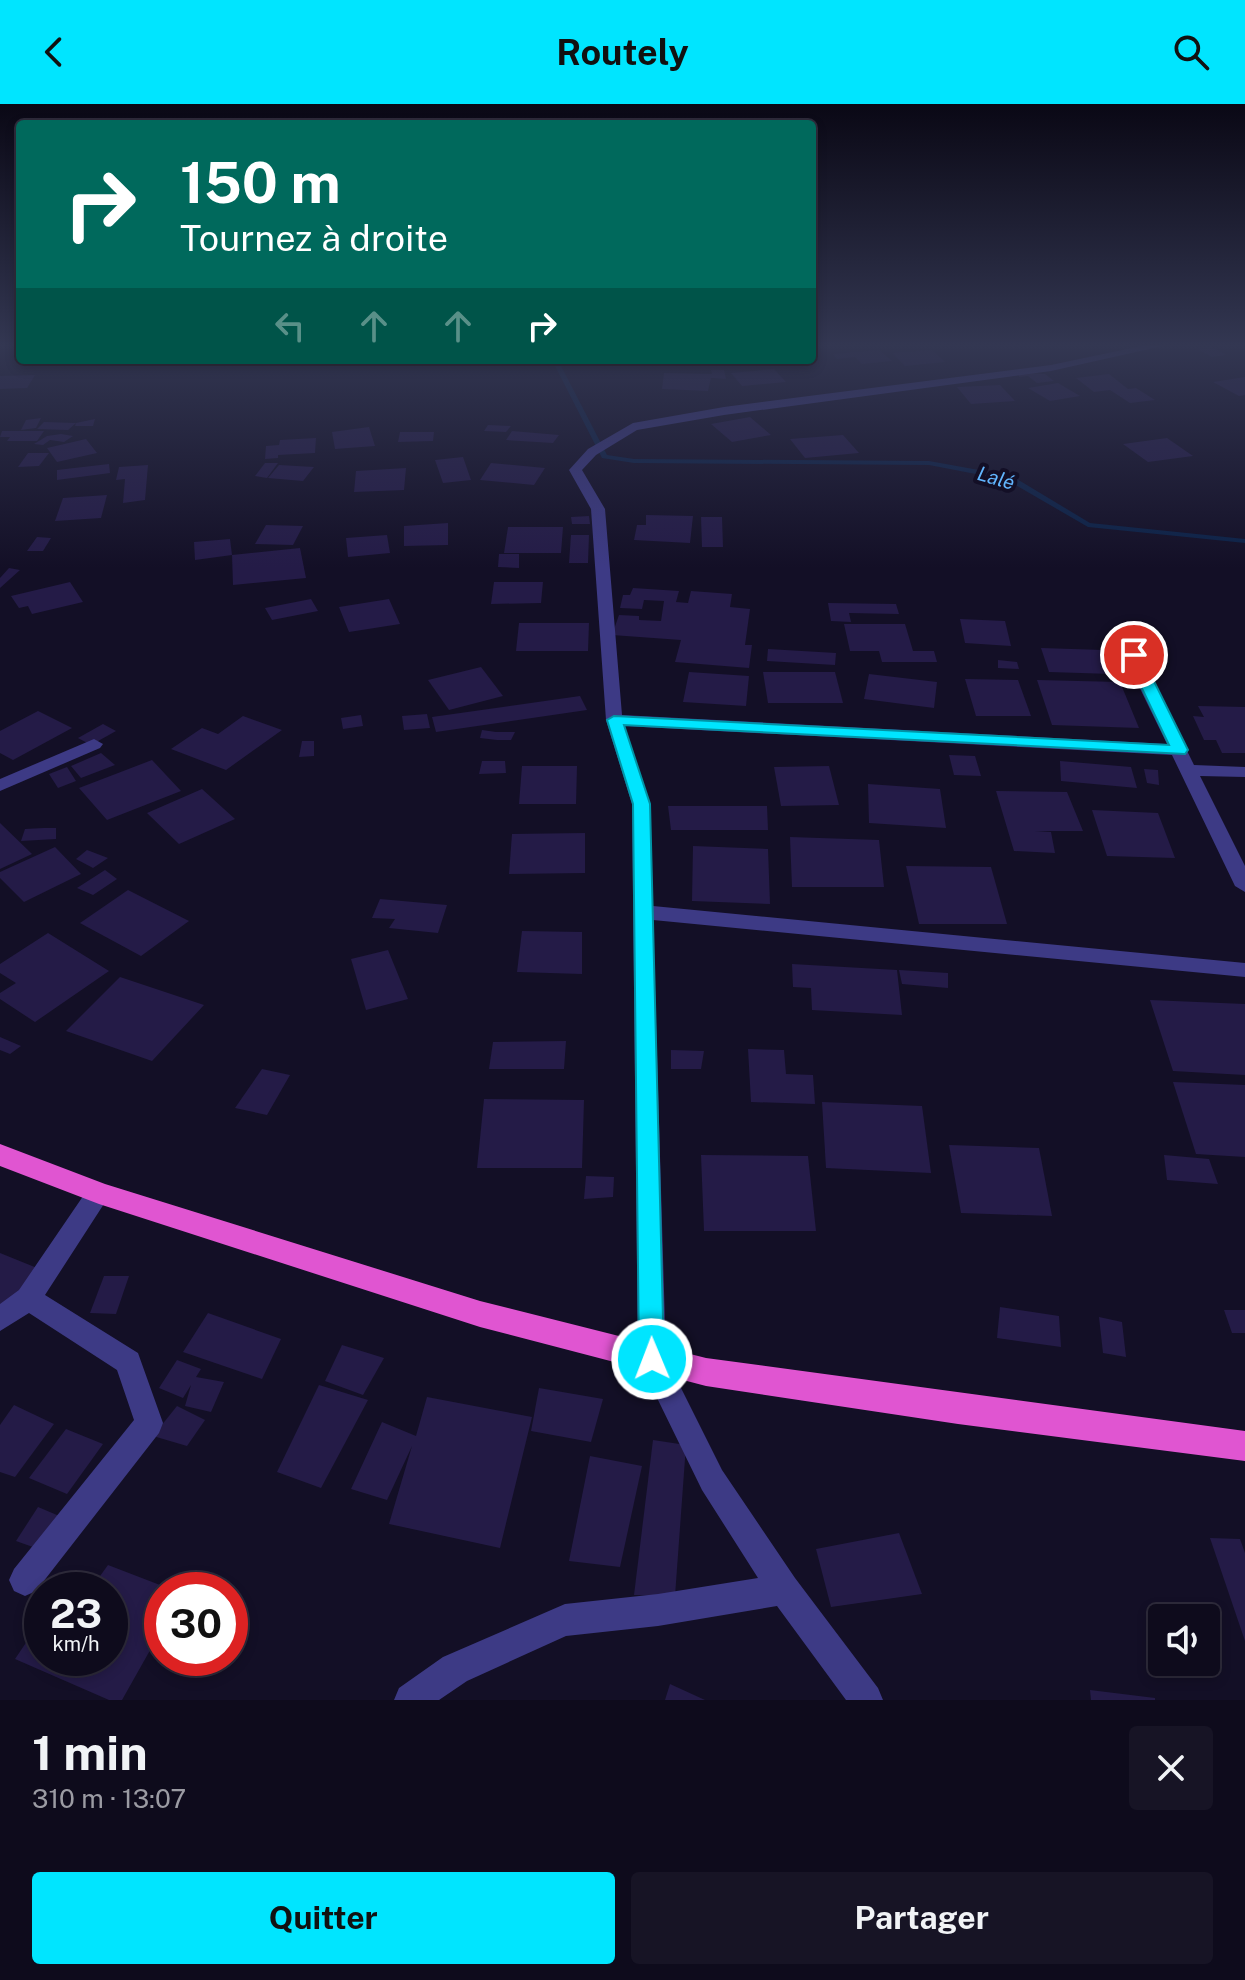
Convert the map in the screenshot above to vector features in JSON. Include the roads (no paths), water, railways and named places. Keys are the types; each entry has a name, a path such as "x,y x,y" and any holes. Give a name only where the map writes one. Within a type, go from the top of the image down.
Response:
{"highway":[{"path":"0,1155 99,1193 480,1314 706,1372 1245,1446"}],"street":[{"path":"676,419 633,427 599,447 575,470 598,509 614,720 641,804 652,1359 712,1480 784,1589 866,1700"},
{"path":"1120,631 1245,886"},
{"path":"614,720 1180,750"},
{"path":"0,786 94,744"},
{"path":"1189,770 1245,772"},
{"path":"643,912 1245,970"},
{"path":"0,1319 28,1298 99,1193"},
{"path":"28,1298 128,1362 149,1423 31,1572"},
{"path":"411,1700 455,1669 565,1620 658,1610 784,1589"}],"waterway":[{"name":"Lalé","path":"585,419 604,457 634,461 929,463 1009,478 1088,525 1245,541"}]}
